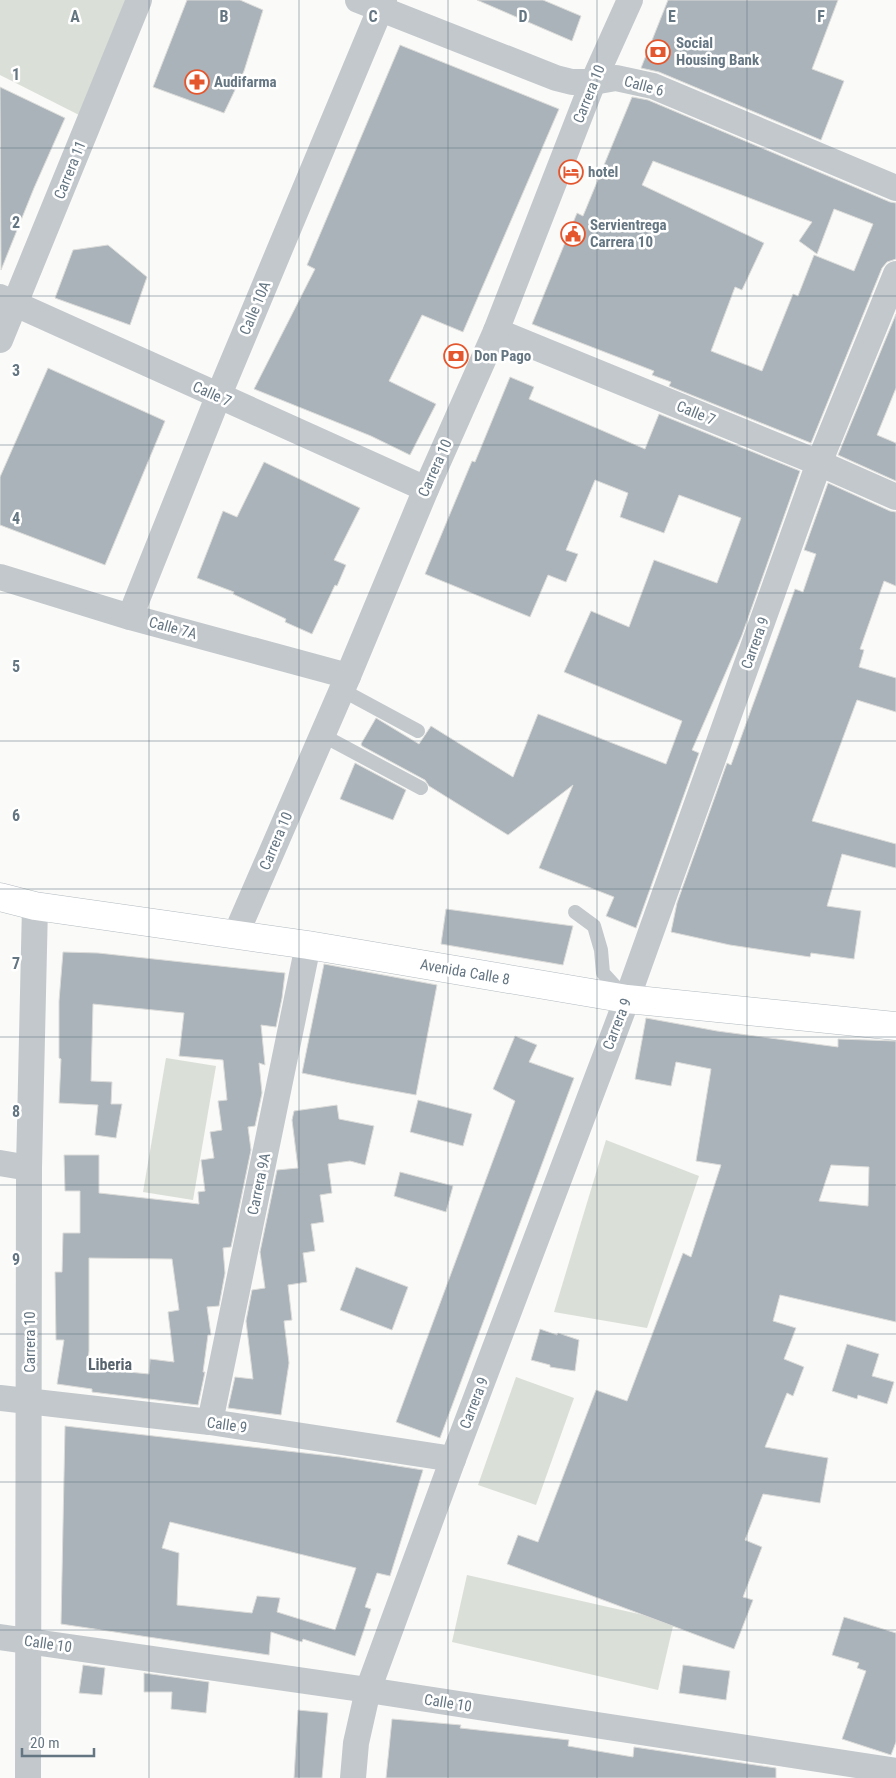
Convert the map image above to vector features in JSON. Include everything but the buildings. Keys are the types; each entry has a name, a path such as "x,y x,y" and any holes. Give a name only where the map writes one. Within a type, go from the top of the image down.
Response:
{"main road":[{"name":"Avenida Calle 8","path":"0,898 35,906 308,945 627,999 896,1026"},
{"name":"Avenida Calle 8","path":"0,913 35,906"}],"street":[{"name":"Carrera 11","path":"0,340 8,301 138,0"},
{"name":"Carrera 10","path":"236,934 496,330 593,82 630,0"},
{"name":"Calle 6","path":"374,3 556,78 572,82 593,82 616,78 653,86 896,188"},
{"name":"Calle 10A","path":"130,617 374,3"},
{"name":"Carrera 9","path":"353,1778 356,1743 368,1690 627,999 820,463 896,274"},
{"name":"Calle 7","path":"8,301 426,489"},
{"name":"Calle 7","path":"496,330 896,496"},
{"name":"Calle 7A","path":"0,577 345,683"},
{"name":"Carrera 10","path":"28,1778 29,1168 35,906"},
{"name":"Carrera 9A","path":"210,1422 308,945"},
{"path":"0,1163 29,1168"},
{"name":"Calle 9","path":"0,1398 210,1422 453,1459"},
{"name":"Calle 10","path":"0,1637 368,1690 896,1771"}],"lane":[{"path":"345,683 418,731"},
{"path":"322,735 420,788"},
{"path":"575,912 594,926 601,950 603,974 627,999"}],"shaded area":[{"path":"0,0 134,0 85,118 0,75"},
{"path":"166,1058 216,1066 193,1200 143,1192"},
{"path":"606,1140 699,1176 647,1328 554,1312"},
{"path":"516,1377 574,1398 536,1505 478,1485"},
{"path":"467,1575 674,1622 658,1690 452,1642"}],"place":[{"name":"Social Housing Bank","path":"658,52"},
{"name":"Audifarma","path":"197,82"},
{"name":"hotel","path":"571,172"},
{"name":"Servientrega Carrera 10","path":"573,234"},
{"name":"Don Pago","path":"456,356"}],"district":[{"name":"Liberia","path":"110,1364"}]}
